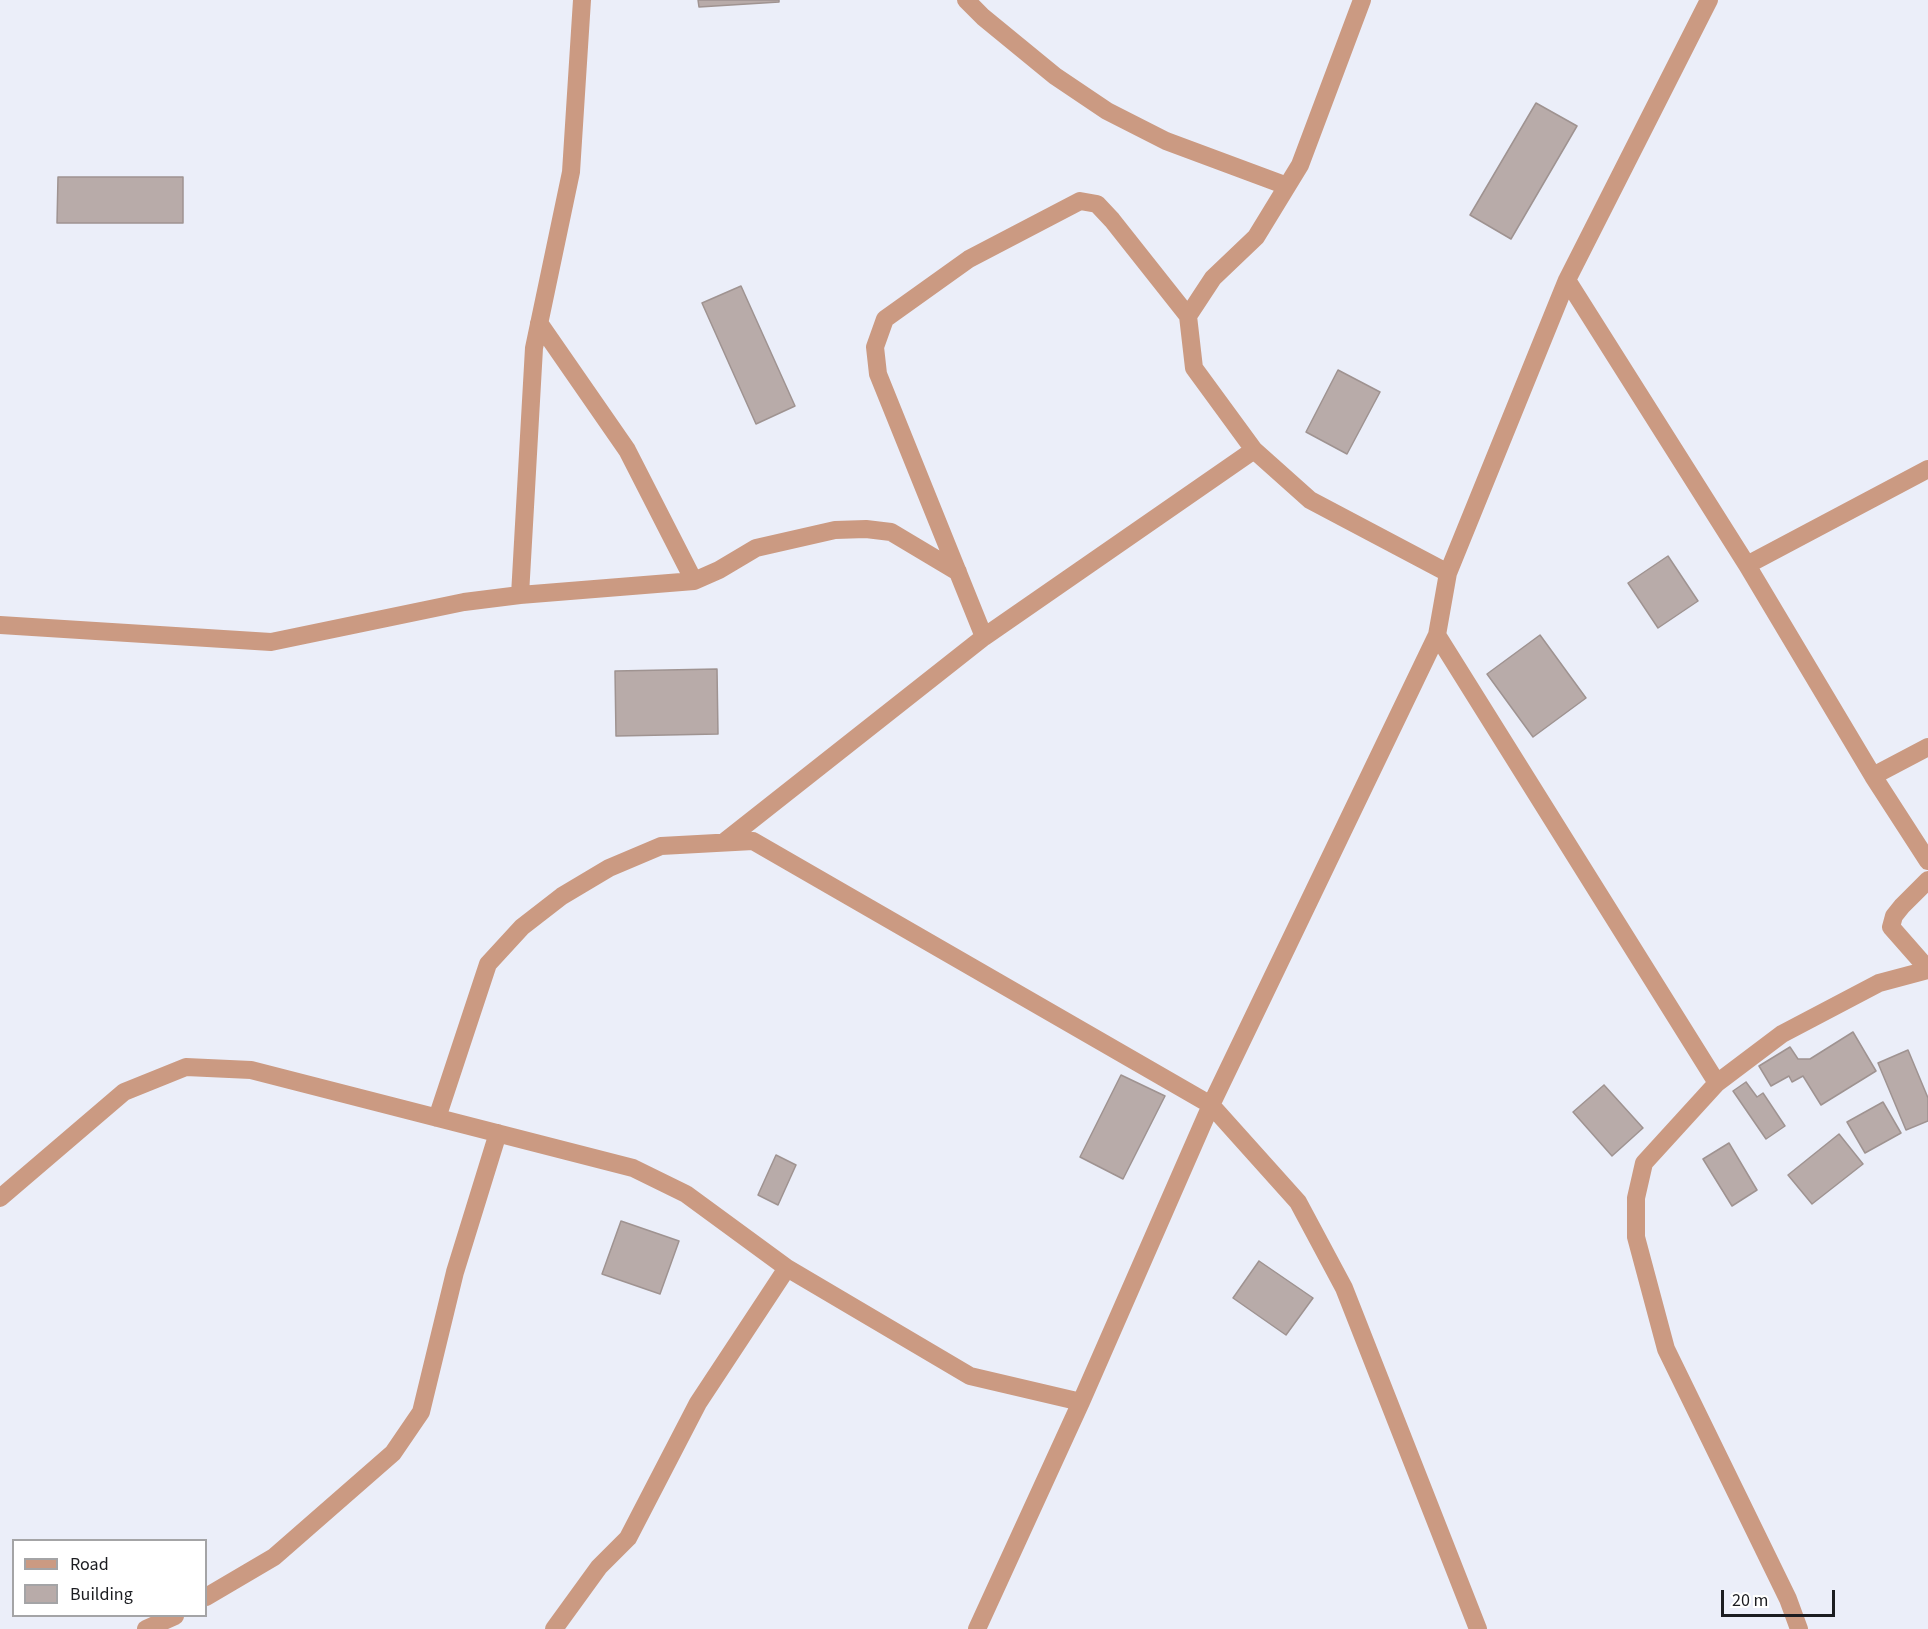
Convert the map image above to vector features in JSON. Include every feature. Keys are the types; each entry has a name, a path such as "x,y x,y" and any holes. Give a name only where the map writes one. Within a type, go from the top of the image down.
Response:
{"street":[{"path":"520,595 534,348 571,172 582,0"},
{"path":"966,0 983,17 1055,76 1107,111 1166,141 1287,186"},
{"path":"1188,316 1213,278 1256,237 1300,165 1362,0"},
{"path":"977,1629 1081,1402 1211,1105 1437,635 1448,573 1567,280 1709,0"},
{"path":"984,637 878,374 875,348 885,319 969,259 1080,201 1097,204 1188,316 1194,368 1254,450 1310,500 1448,573"},
{"path":"1567,280 1747,564 1873,776 1928,861"},
{"path":"539,323 627,450 694,581"},
{"path":"724,842 984,637 1254,450"},
{"path":"1747,564 1928,469"},
{"path":"0,625 271,642 464,602 520,595 694,581 756,549 836,530 866,529 891,532 958,572"},
{"path":"1437,635 1717,1083"},
{"path":"1873,776 1928,747"},
{"path":"437,1118 488,964 522,927 562,896 609,868 661,846 753,841 1211,1105 1298,1202 1344,1288 1478,1629"},
{"path":"1799,1629 1788,1599 1666,1349 1636,1237 1636,1198 1644,1163 1717,1083 1782,1034 1879,983 1928,969 1891,927 1894,916 1928,880"},
{"path":"0,1198 124,1092 186,1067 251,1070 633,1168 686,1194 788,1268 970,1376 1081,1402"},
{"path":"207,1597 274,1557 393,1453 421,1412 454,1272 498,1133"},
{"path":"554,1629 599,1567 628,1538 698,1403 788,1268"},
{"path":"146,1629 173,1617"}],"building":[{"path":"698,0 779,0 779,2 699,7"},
{"path":"1536,103 1577,126 1511,239 1470,215"},
{"path":"58,177 183,177 183,223 57,223"},
{"path":"741,286 795,406 756,424 702,303"},
{"path":"1338,370 1380,392 1347,454 1306,432"},
{"path":"1668,556 1698,601 1658,628 1628,583"},
{"path":"1540,635 1586,698 1533,737 1487,674"},
{"path":"717,669 718,734 616,736 615,671"},
{"path":"1853,1032 1876,1071 1821,1105 1803,1076 1792,1082 1789,1076 1771,1086 1759,1066 1790,1047 1798,1059 1810,1059"},
{"path":"1908,1050 1928,1098 1928,1121 1906,1130 1878,1063"},
{"path":"1121,1075 1165,1096 1123,1179 1080,1157"},
{"path":"1746,1082 1757,1097 1763,1093 1785,1126 1766,1139 1733,1091"},
{"path":"1604,1085 1643,1128 1612,1156 1573,1112"},
{"path":"1883,1102 1901,1133 1865,1153 1847,1122"},
{"path":"1839,1134 1863,1164 1812,1204 1788,1175"},
{"path":"1729,1143 1757,1190 1732,1206 1703,1159"},
{"path":"776,1155 796,1165 778,1205 758,1195"},
{"path":"621,1221 679,1241 660,1294 602,1274"},
{"path":"1259,1261 1313,1298 1286,1335 1233,1298"}]}
